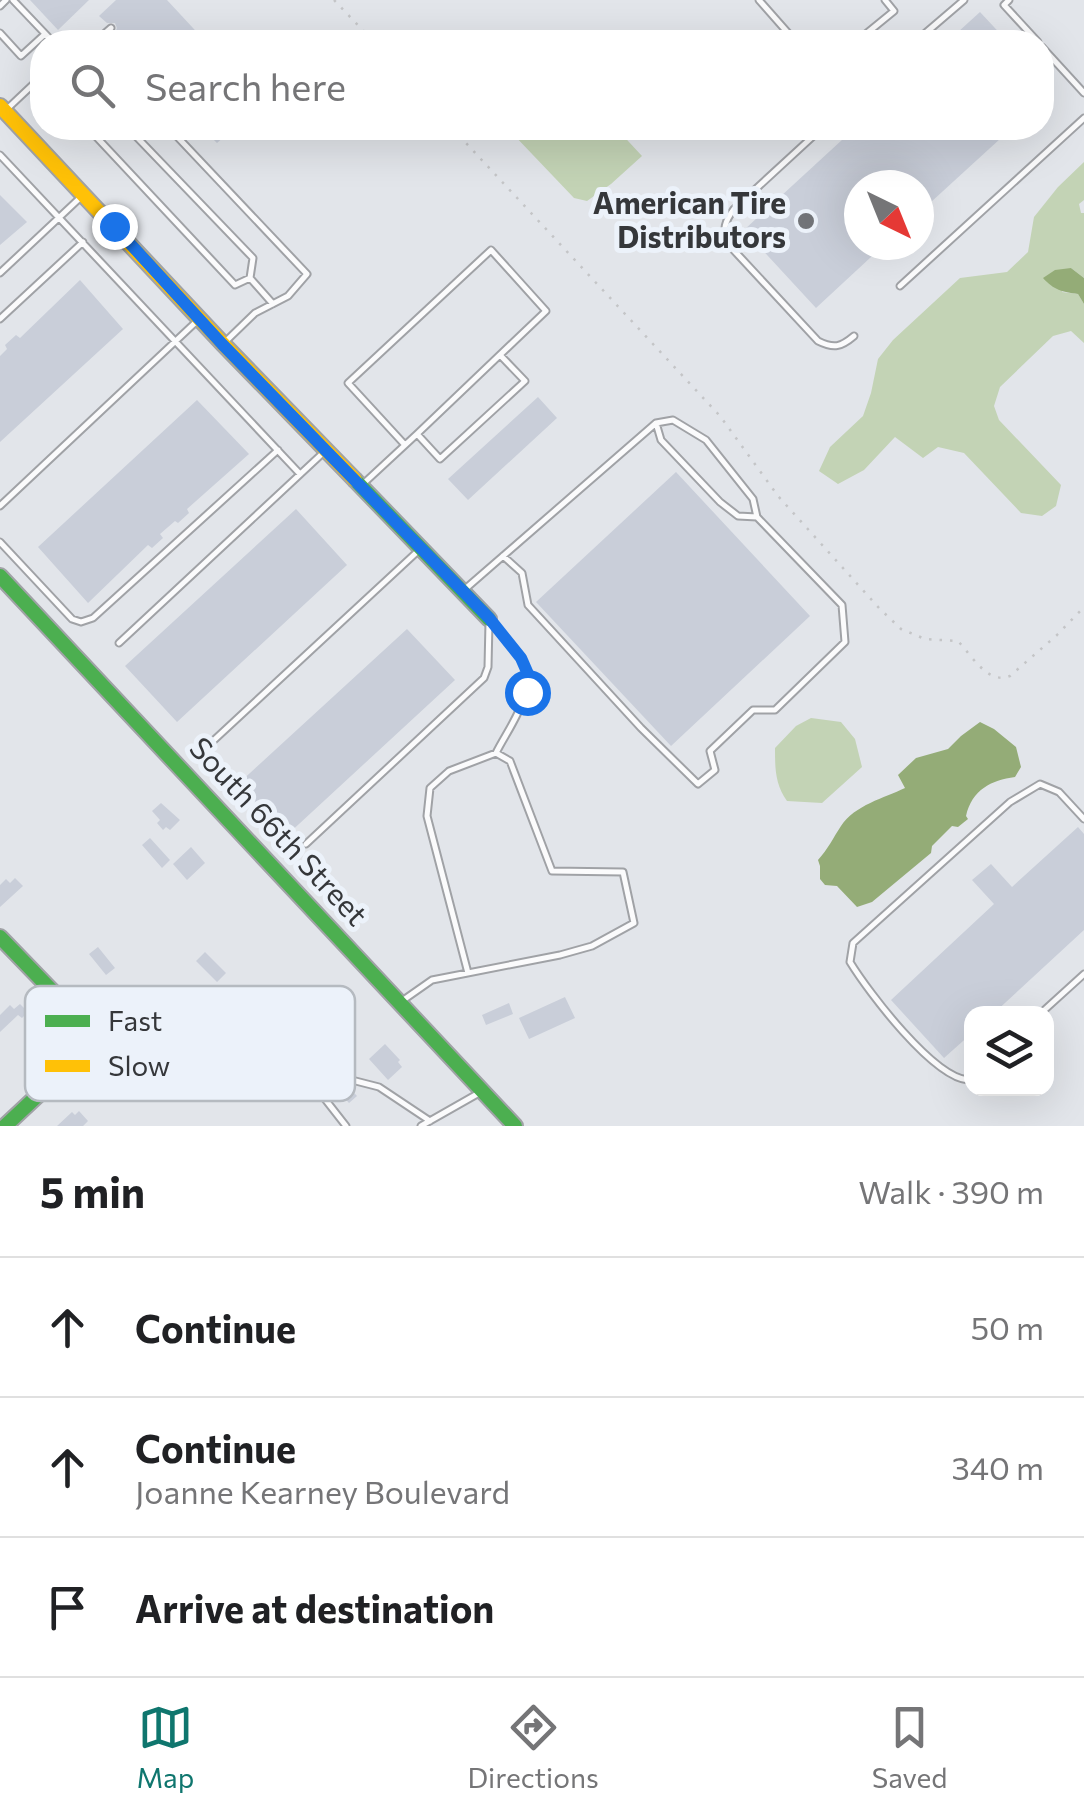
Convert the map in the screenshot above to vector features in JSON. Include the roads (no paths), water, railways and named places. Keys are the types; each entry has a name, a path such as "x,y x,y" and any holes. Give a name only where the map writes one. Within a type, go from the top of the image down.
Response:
{"street":[{"path":"2,108 30,137"},
{"path":"33,140 222,344 489,618"},
{"name":"South 66th Street","path":"0,576 515,1126"},
{"path":"0,938 47,986"},
{"path":"5,1126 32,1101"}],"lane":[{"path":"0,6 10,0 40,30"},
{"path":"759,0 785,30"},
{"path":"871,30 894,11 885,0"},
{"path":"929,30 964,0"},
{"path":"993,0 1006,3 1028,30"},
{"path":"0,32 21,56 30,47"},
{"path":"1054,60 1084,93"},
{"path":"2,108 30,86"},
{"path":"900,286 1084,118"},
{"path":"99,140 235,285 250,278"},
{"path":"140,140 253,258 250,278"},
{"path":"180,140 307,274 288,296 255,313 222,344"},
{"path":"809,140 734,210 726,220 725,237 818,342 842,346 854,336"},
{"path":"0,155 300,474"},
{"path":"0,273 84,194"},
{"path":"0,318 82,242"},
{"path":"360,486 405,445 546,311 491,250 348,383 405,445"},
{"path":"250,278 273,304"},
{"path":"0,506 199,319"},
{"path":"416,434 440,459 525,381 500,355"},
{"path":"462,592 503,556 656,423 674,420 706,440 753,498 756,517 842,605 845,642 775,710 752,710 710,751 714,770 698,784 528,605 522,573 503,556"},
{"path":"656,423 661,440 720,502 738,516 756,517"},
{"path":"0,542 72,618 81,622 93,618 278,450"},
{"path":"119,643 326,450"},
{"path":"214,742 420,549"},
{"path":"468,973 427,816 430,788 449,772 496,753 527,692 528,674 521,658 489,618"},
{"path":"306,844 484,678 489,618"},
{"path":"400,1003 432,980 592,946 634,922 623,872 552,871 510,761 496,753"},
{"path":"964,1080 936,1065 868,992 850,962 854,943 1010,802 1040,784 1059,792 1084,818"},
{"path":"1049,1006 1084,974"},
{"path":"355,1081 380,1087 430,1121"},
{"path":"420,1126 482,1091"},
{"path":"326,1101 346,1126"}],"place":[{"name":"American Tire Distributors","path":"806,221"}]}
